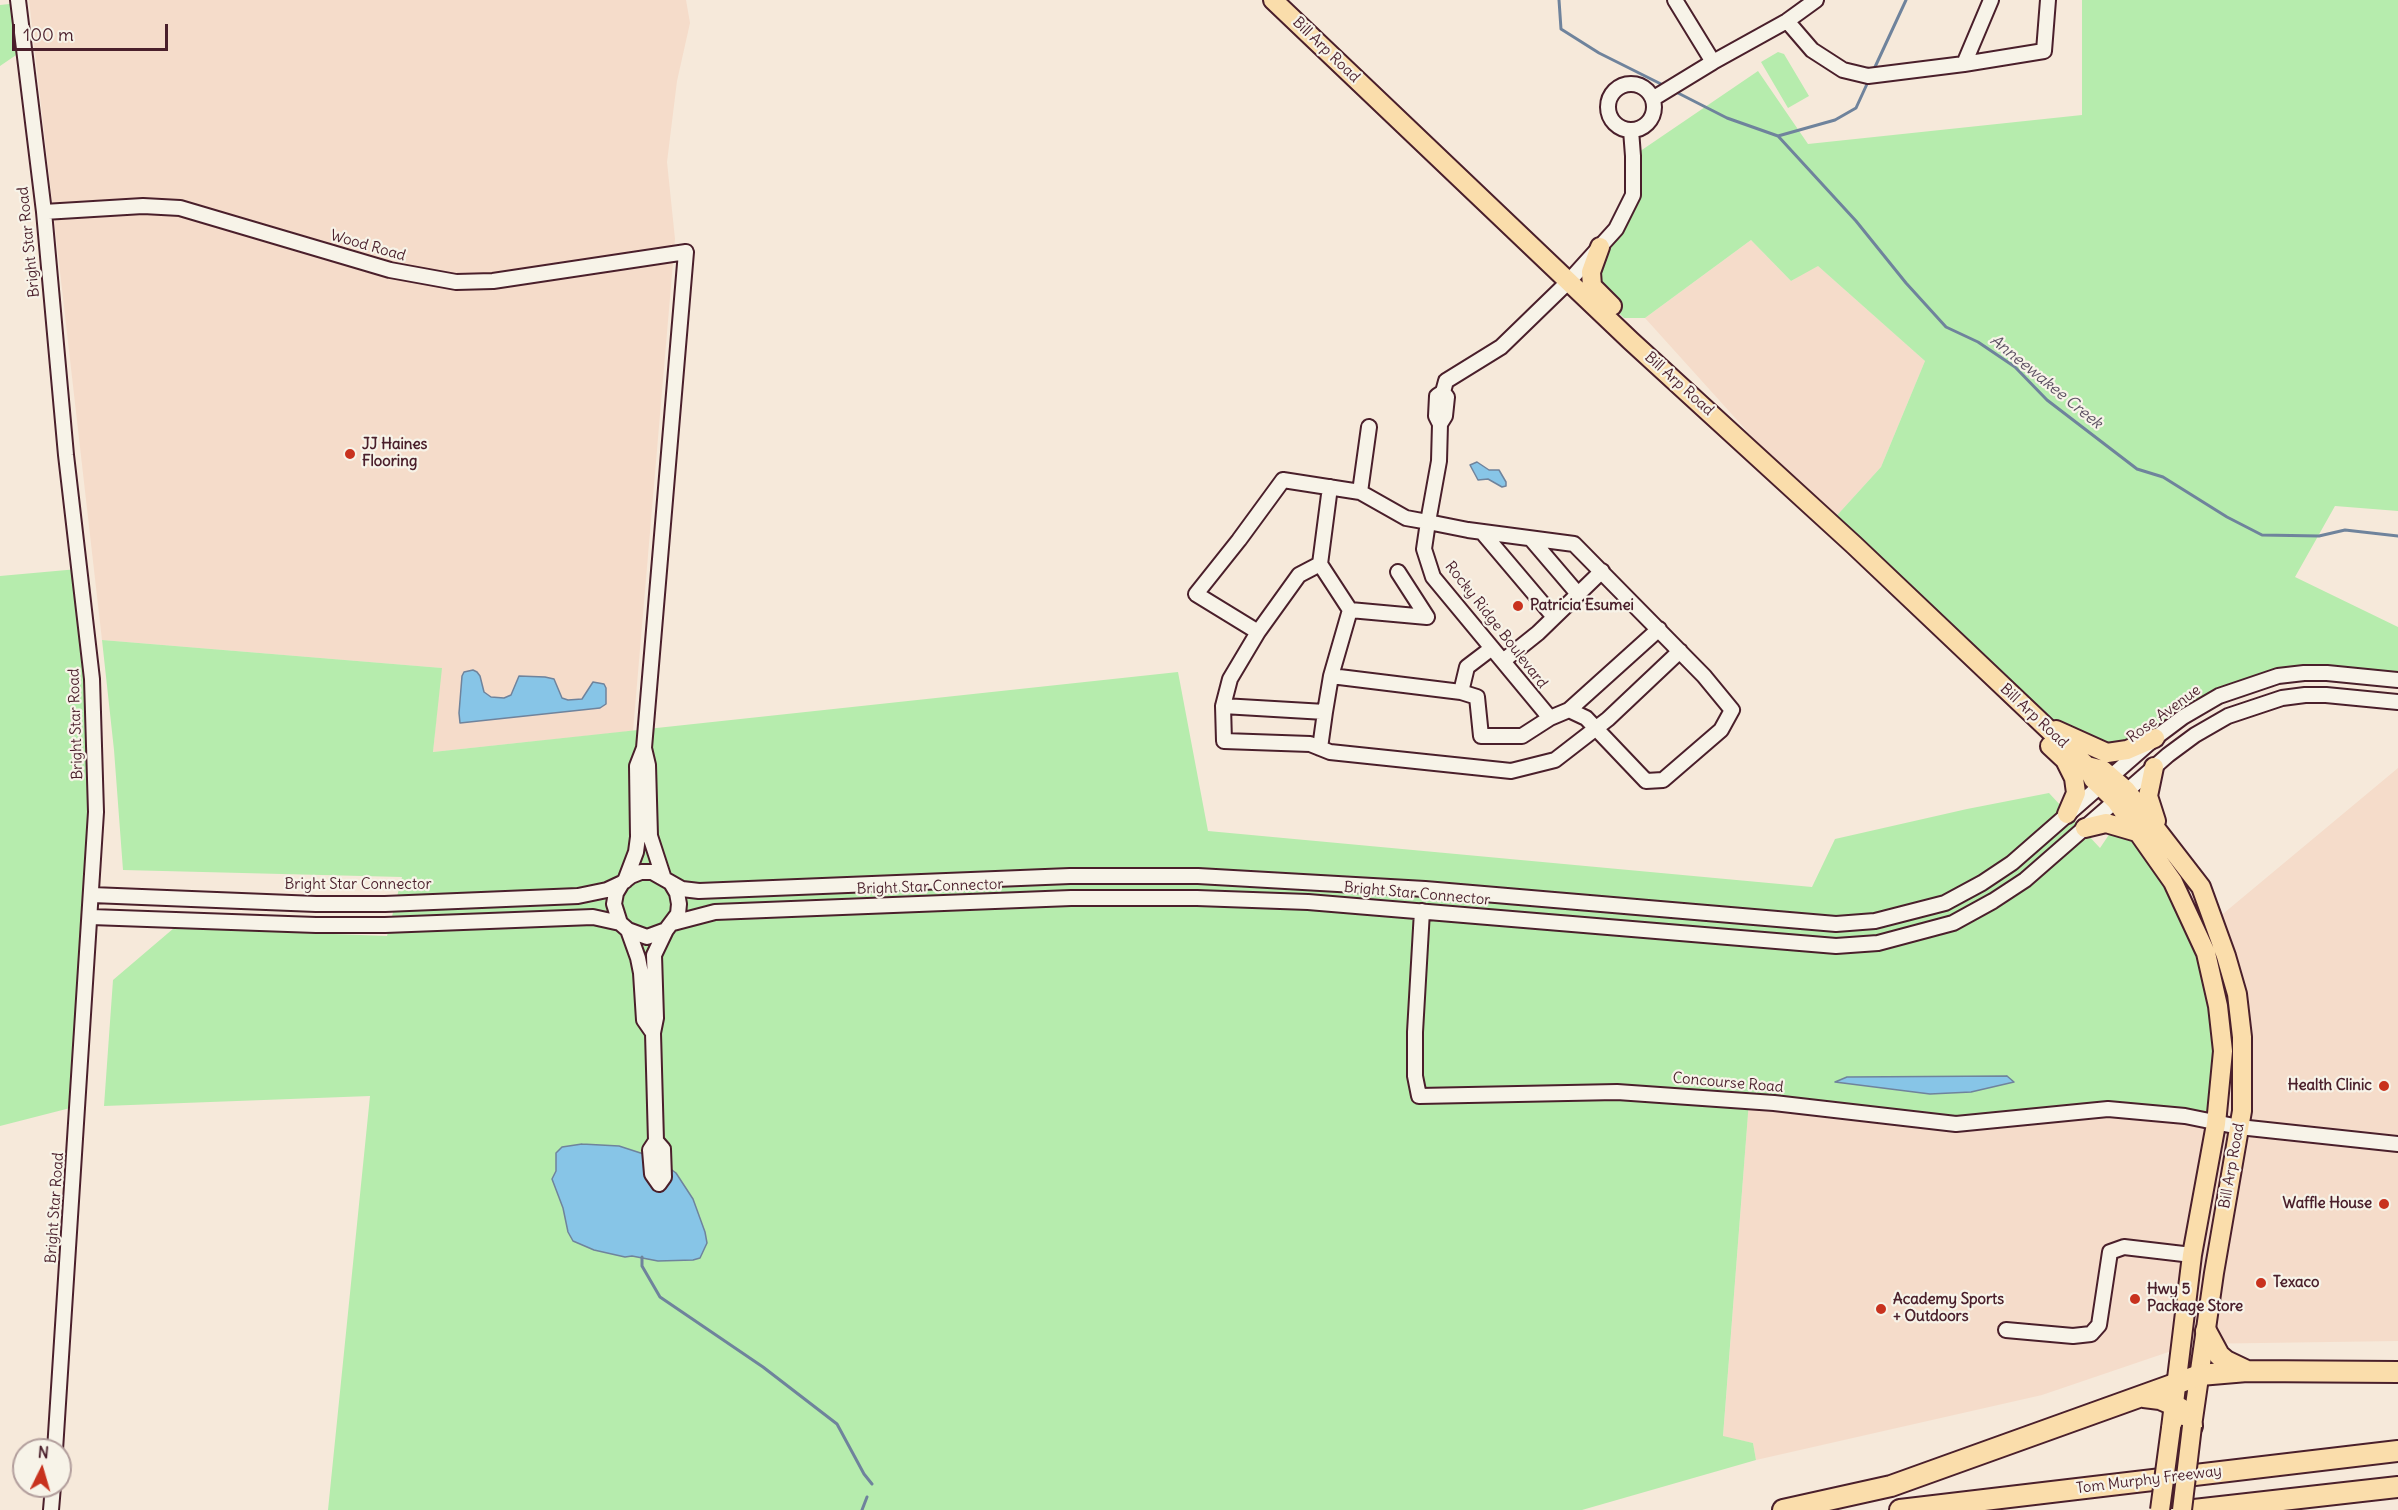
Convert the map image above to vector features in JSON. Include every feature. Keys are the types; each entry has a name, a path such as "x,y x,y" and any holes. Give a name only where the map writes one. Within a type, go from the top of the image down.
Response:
{"highway":[{"path":"2206,1331 2219,1355 2234,1366 2247,1371"},
{"path":"1783,1510 1891,1486 2200,1375 2247,1371 2398,1372"},
{"path":"2144,1397 2160,1399 2175,1405 2188,1417 2192,1426"},
{"name":"Tom Murphy Freeway","path":"1900,1510 2398,1451"},
{"path":"2194,1510 2398,1487"}],"main road":[{"name":"Bill Arp Road","path":"1274,0 1631,341 1854,545 2087,766 2103,770 2105,782 2164,839 2201,887 2237,994 2242,1037 2242,1111 2215,1264 2182,1510"},
{"path":"1600,247 1591,273 1592,286 1624,318 1631,341"},
{"path":"1982,667 1979,678 2065,760 2074,778 2076,793 2067,814"},
{"path":"2042,723 2107,753 2127,750 2155,738"},
{"path":"2154,767 2148,796 2164,839"},
{"name":"Bill Arp Road","path":"2121,796 2137,832 2173,882 2206,953 2218,1006 2223,1051 2216,1124 2193,1255 2160,1510"},
{"path":"2085,828 2106,823 2137,832"}],"street":[{"name":"Bright Star Road","path":"18,0 44,212 66,455 92,679 96,812 56,1438"},
{"path":"1654,98 1787,21 1816,0"},
{"path":"1964,64 1991,0"},
{"path":"1787,21 1812,50 1843,70 1868,76 2044,51 2048,0"},
{"path":"1675,1 1713,62"},
{"path":"1624,84 1648,90 1654,98 1652,117 1644,126 1631,130 1625,130 1612,123 1608,109 1608,98 1614,90 1624,84"},
{"name":"Rocky Ridge Boulevard","path":"1550,718 1433,577 1424,549 1438,461 1440,424 1445,416 1446,408 1446,397 1443,392 1446,381 1501,347 1569,281 1616,229 1633,195 1631,130"},
{"name":"Wood Road","path":"44,212 143,206 180,208 390,270 456,282 516,278 686,252 644,748"},
{"path":"1360,492 1369,427"},
{"path":"1258,632 1196,594 1283,480 1360,492 1406,518 1482,532 1574,544 1704,676 1731,711 1721,730 1663,780 1646,781 1586,718 1569,710"},
{"path":"1320,748 1331,676 1350,610 1320,564 1330,488"},
{"path":"1482,532 1554,617"},
{"path":"1531,539 1578,594"},
{"path":"1320,564 1299,575 1258,632 1230,679 1223,706 1224,741 1310,744 1330,752 1511,771 1556,760 1596,729 1680,651"},
{"path":"1503,661 1538,633 1602,571"},
{"path":"1350,610 1427,617 1398,572"},
{"path":"1331,676 1461,692 1477,697 1482,736 1522,736 1550,718 1569,710 1659,629"},
{"path":"1461,692 1467,667 1492,648"},
{"name":"Rose Avenue","path":"2105,782 2155,738 2183,717 2219,696 2278,676 2327,673 2398,680"},
{"path":"2121,796 2195,735 2228,716 2282,698 2326,695 2398,702"},
{"path":"1223,706 1325,712"},
{"path":"644,748 648,765 650,836 667,880 677,893 679,904 654,955 656,1018 653,1033 656,1141 650,1150 652,1174 659,1190"},
{"path":"644,748 637,766 638,837 636,852 616,893 614,904 616,914 638,958 644,1020 653,1033"},
{"name":"Bright Star Connector","path":"667,880 682,889 713,891 1070,876 1198,876 1425,889 1836,924 1875,921 1945,903 2012,863 2105,782"},
{"name":"Bright Star Connector","path":"669,927 715,912 1112,897 1308,902 1836,946 1878,943 1953,923 1994,901 2025,880 2121,796"},
{"path":"623,882 641,872 652,872 667,880"},
{"name":"Bright Star Connector","path":"92,895 316,904 385,904 578,896 607,890 623,882"},
{"name":"Concourse Road","path":"1422,911 1415,1032 1415,1076 1419,1096 1617,1092 1774,1103 1956,1124 2108,1109 2185,1116 2216,1124"},
{"path":"91,917 316,925 386,925 593,917 647,937 669,927"},
{"path":"2216,1124 2398,1144"},
{"path":"2006,1330 2073,1336 2091,1334 2099,1324 2110,1252 2124,1247 2193,1255"}],"shaded area":[{"path":"29,0 686,0 690,23 677,81 667,162 675,239 633,731 433,752 441,668 102,640"},
{"path":"1751,240 1791,281 1817,265 1925,361 1881,467 1830,523 1645,318"},
{"path":"2398,768 2398,1341 2192,1344 2042,1395 1756,1460 1753,1443 1723,1437 1749,1101 2233,1052 2206,928"}],"green space":[{"path":"2082,0 2398,0 2398,511 2335,506 2295,577 2398,627 2398,680 2304,673 2219,696 2110,777 1830,523 1881,467 1925,361 1818,266 1791,281 1751,240 1645,318 1624,318 1592,286 1600,247 1633,195 1633,156 1758,71 1808,144 2082,115"},
{"path":"19,3 25,49 0,66 0,5"},
{"path":"1778,52 1784,54 1809,96 1788,108 1761,62"},
{"path":"78,569 94,744 78,1106 0,1126 0,576"},
{"path":"102,640 442,668 433,752 1178,672 1208,831 1812,887 1835,839 2049,793 2100,848 2129,805 2206,928 2233,1052 2224,1120 2141,1112 1956,1124 1749,1101 1723,1436 1753,1443 1756,1460 1582,1510 328,1510 370,1096 104,1106 113,980 174,928 387,936 402,877 123,870 114,750"}],"water":[{"path":"1477,462 1489,470 1499,470 1506,486 1502,487 1488,479 1478,480 1470,465"},
{"path":"473,670 480,676 484,692 491,697 504,698 511,695 519,676 545,677 554,679 562,698 568,700 582,699 593,682 604,684 606,704 600,708 460,723 462,676 464,672"},
{"path":"2007,1076 2014,1082 1971,1092 1930,1094 1835,1082 1847,1077"},
{"path":"582,1144 619,1146 656,1158 676,1173 693,1199 705,1232 707,1243 700,1258 658,1261 632,1256 625,1257 594,1250 573,1241 568,1232 563,1208 552,1179 556,1171 556,1153 562,1147"}],"waterway":[{"name":"Anneewakee Creek","path":"1559,0 1561,29 1599,53 1661,84"},
{"path":"1875,67 1906,0"},
{"path":"1778,136 1835,120 1856,108 1867,84"},
{"name":"Anneewakee Creek","path":"1678,93 1727,118 1778,136 1856,221 1906,283 1946,327 1978,342 2015,367 2047,400 2137,469 2163,477 2227,517 2262,535 2319,536 2345,530 2398,536"},
{"path":"642,1257 642,1266 660,1297 763,1367 837,1424 864,1474 872,1484"},
{"path":"862,1510 867,1497"}],"place":[{"name":"JJ Haines Flooring","path":"350,454"},
{"name":"Patricia Esumei","path":"1518,606"},
{"name":"Health Clinic","path":"2384,1086"},
{"name":"Waffle House","path":"2384,1204"},
{"name":"Texaco","path":"2261,1283"},
{"name":"Hwy 5 Package Store","path":"2135,1299"},
{"name":"Academy Sports + Outdoors","path":"1881,1309"}]}
